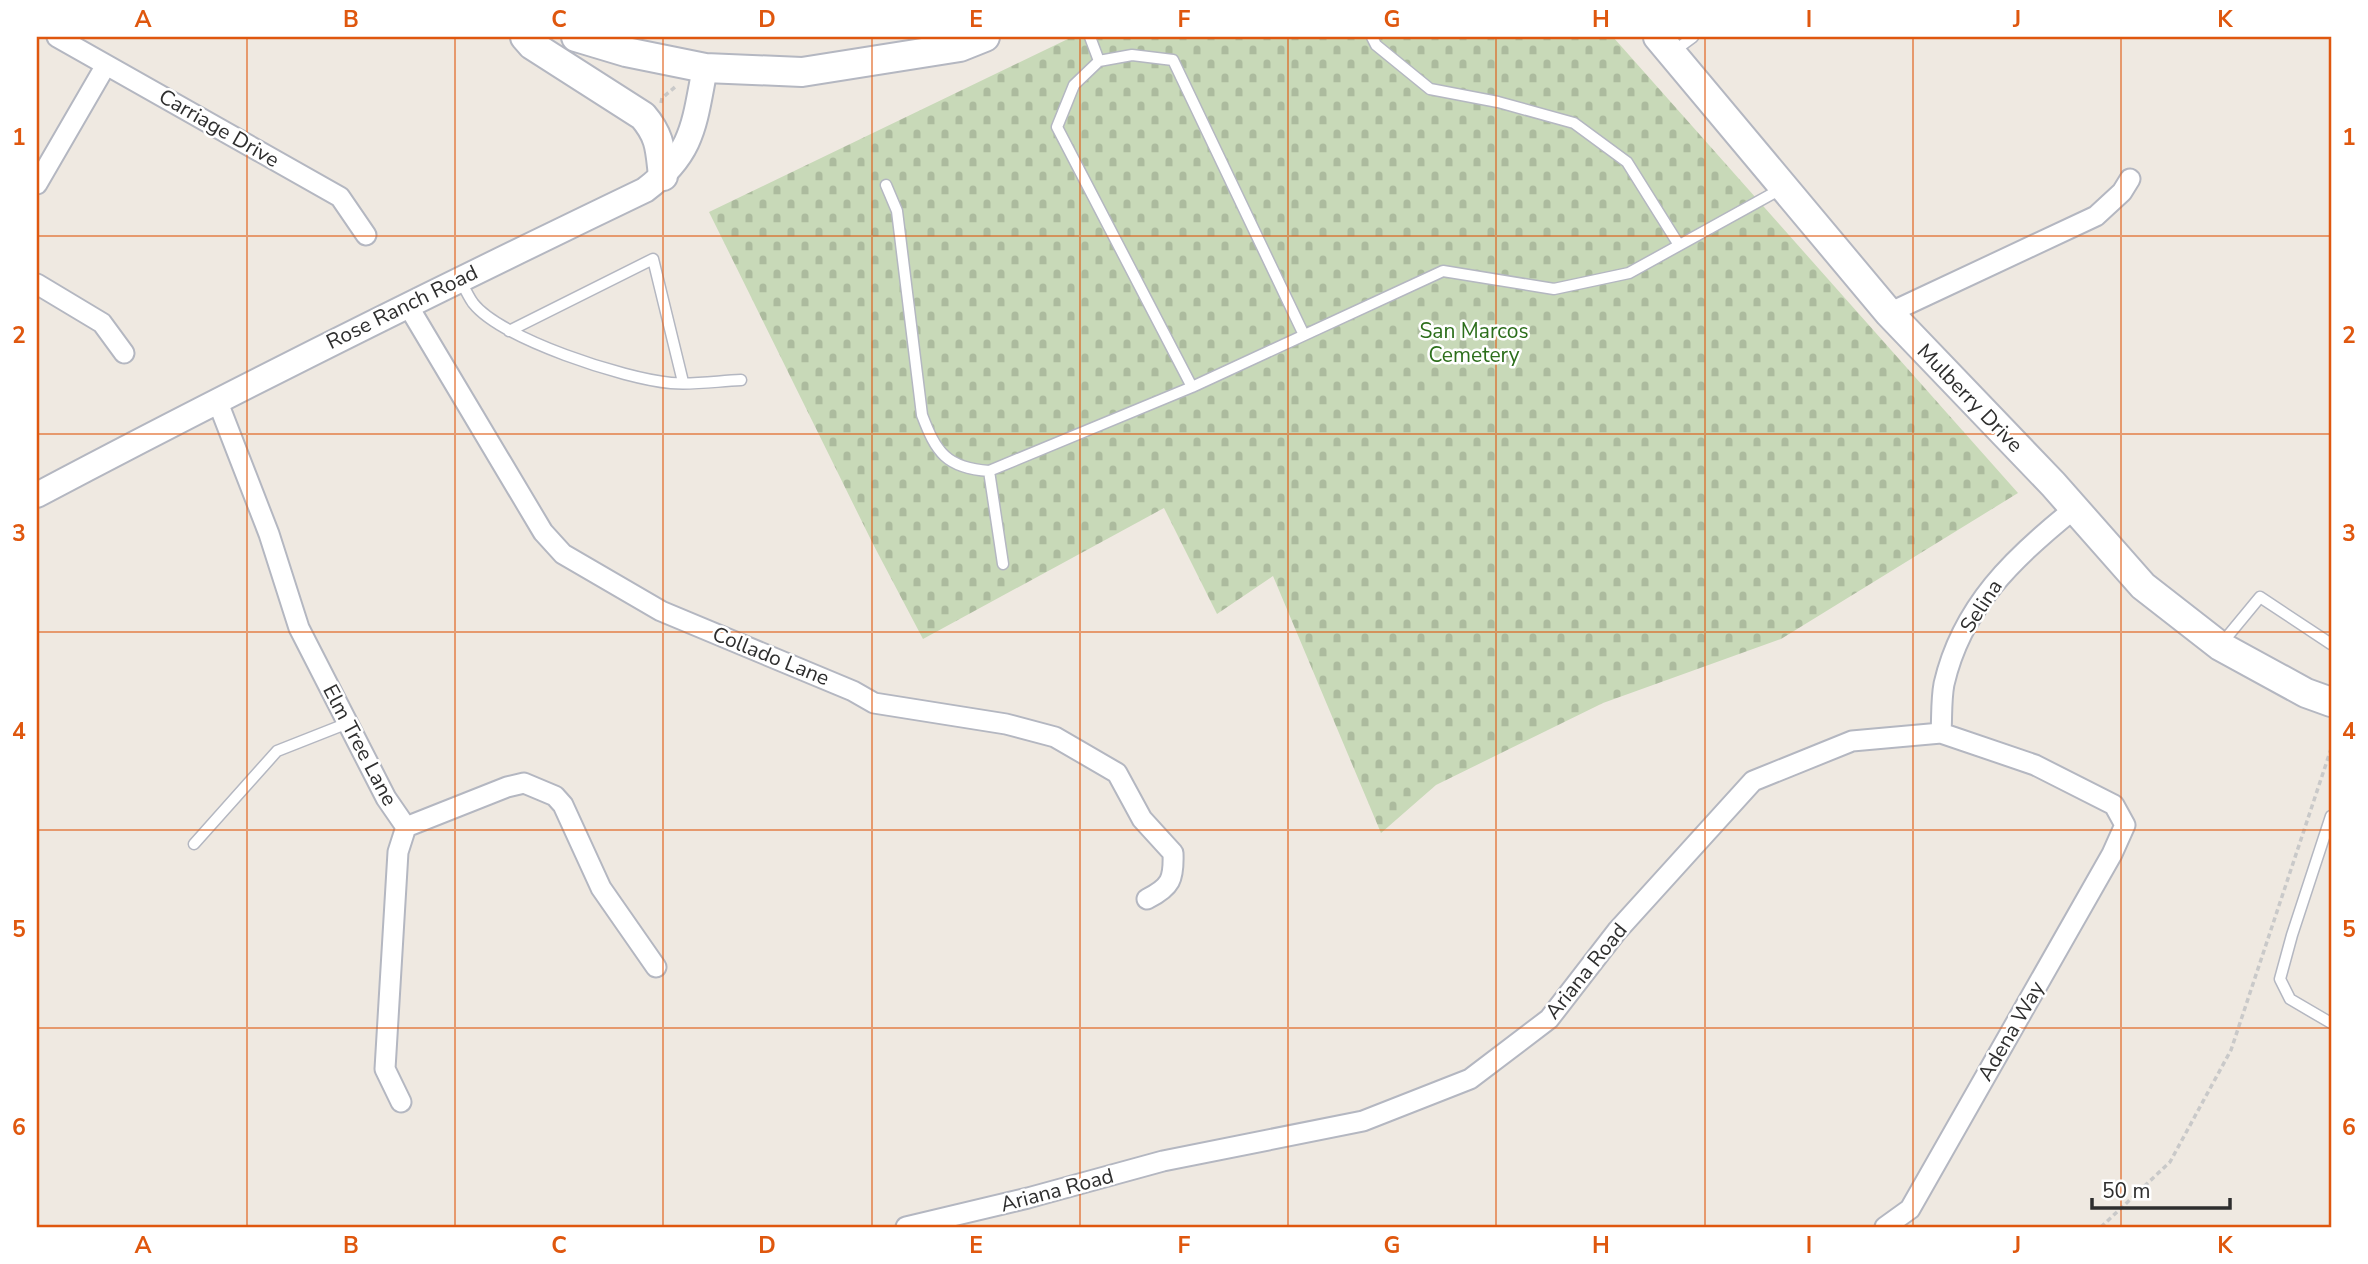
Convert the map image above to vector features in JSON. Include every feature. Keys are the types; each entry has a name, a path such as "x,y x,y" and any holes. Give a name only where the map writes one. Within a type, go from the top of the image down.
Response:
{"main road":[{"path":"524,37 643,116 655,130 663,176"},
{"path":"576,37 626,52 705,68 802,72 960,47 985,37"},
{"name":"Mulberry Drive","path":"1674,42 1784,187 1889,313 2143,586 2220,646 2306,693 2331,702"}],"street":[{"name":"Carriage Drive","path":"57,37 340,197 366,235"},
{"path":"37,184 106,65"},
{"name":"Rose Ranch Road","path":"37,495 407,304 645,190 663,176 680,157 691,135 705,68"},
{"path":"1889,313 2096,216 2122,192 2130,179"},
{"path":"37,284 102,323 124,353"},
{"name":"Collado Lane","path":"407,304 543,532 562,554 661,611 853,691 874,703 1006,724 1055,737 1117,773 1142,819 1173,853 1174,876 1162,891 1147,898"},
{"name":"Elm Tree Lane","path":"217,400 269,534 299,628 386,798 406,827 398,852 386,1069 401,1102"},
{"name":"Selina","path":"1941,733 1943,687 1953,654 1968,620 1997,578 2074,509"},
{"name":"Ariana Road","path":"906,1227 1028,1198 1163,1161 1363,1121 1471,1079 1549,1019 1617,931 1753,781 1852,741 1941,733 2035,765 2114,804 2125,825"},
{"path":"406,827 524,783 555,796 563,805 601,888 656,967"},
{"name":"Adena Way","path":"1885,1227 1910,1209 2105,866 2125,825"}],"lane":[{"path":"1090,37 1099,61"},
{"path":"1372,37 1376,45 1430,89 1498,102 1574,123 1627,162 1679,245"},
{"path":"1192,387 1057,127 1074,85 1099,61 1132,55 1173,60 1304,335"},
{"path":"886,186 897,211 922,415 931,439 947,461 971,470 989,471 1192,387 1443,271 1554,289 1629,273 1784,187"},
{"path":"509,331 653,259 683,382"},
{"path":"460,279 474,304 509,331 578,359 618,372 671,383 741,380"},
{"path":"989,471 1003,564"},
{"path":"2220,646 2260,597 2331,644"},
{"path":"194,844 277,751 348,723"},
{"path":"2331,816 2280,979 2290,999 2331,1023"}],"path":[{"path":"661,105 662,98 675,87"},
{"path":"2101,1227 2170,1162 2231,1051 2331,749"}],"green space":[{"name":"San Marcos Cemetery","path":"1072,37 1613,37 2018,493 1781,639 1603,703 1436,785 1381,833 1273,576 1217,614 1164,508 923,639 873,544 709,212"}]}
